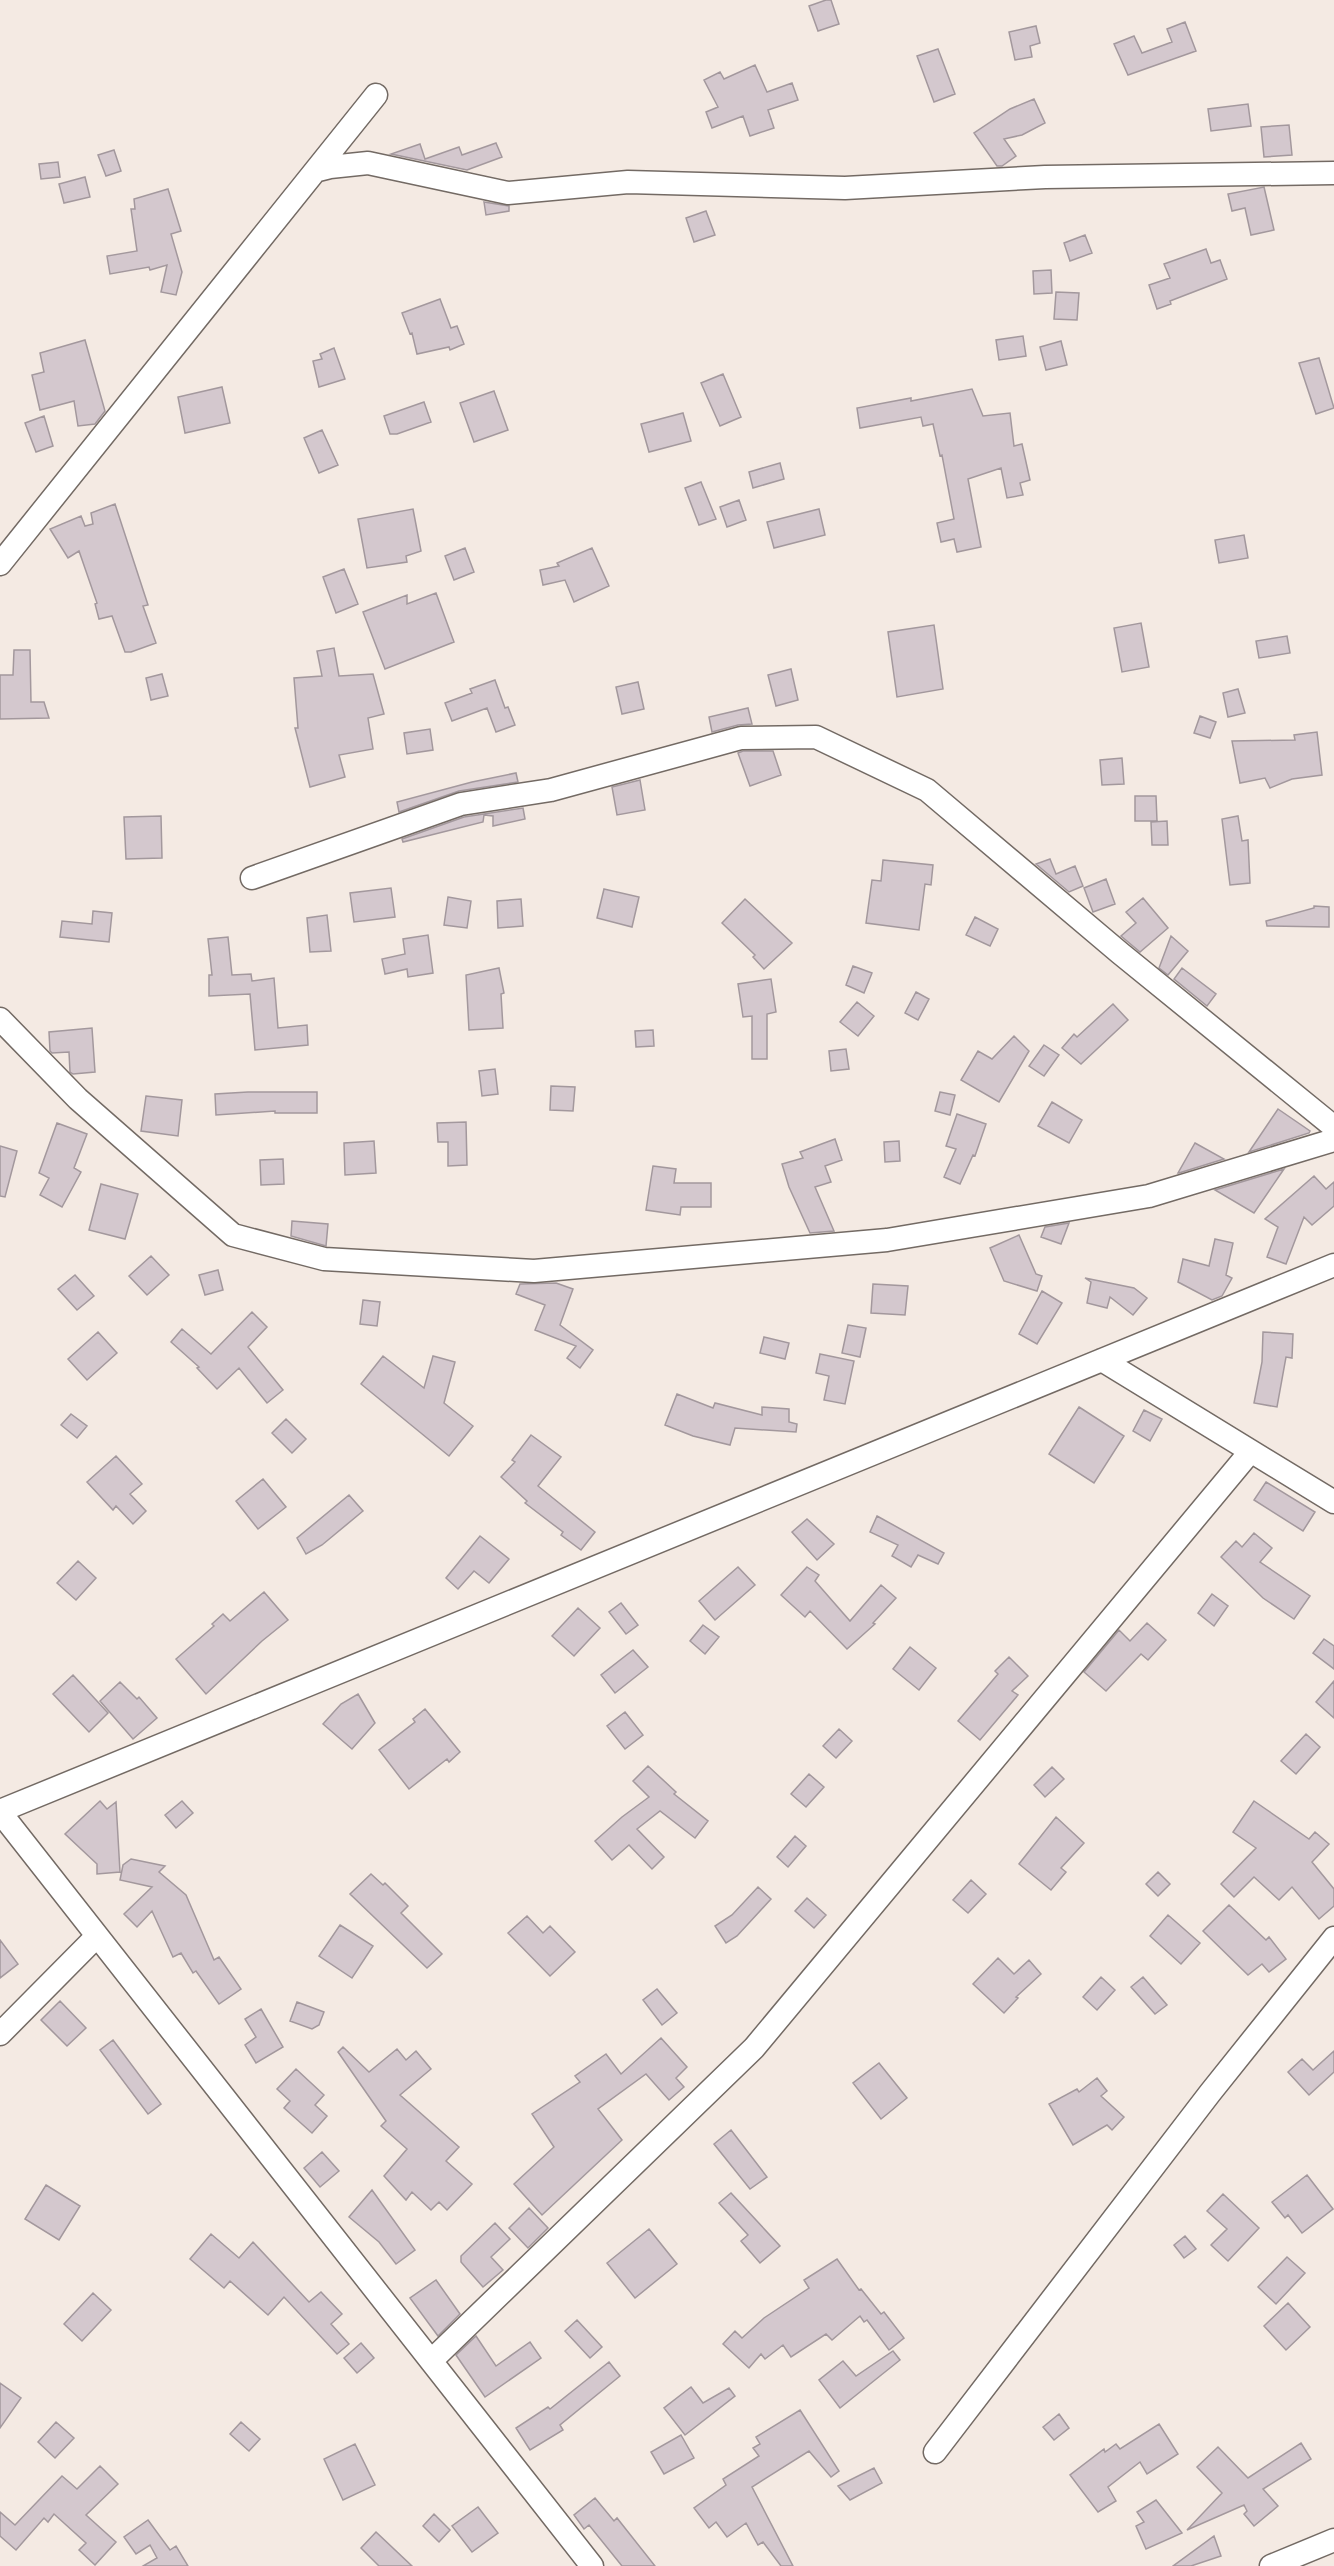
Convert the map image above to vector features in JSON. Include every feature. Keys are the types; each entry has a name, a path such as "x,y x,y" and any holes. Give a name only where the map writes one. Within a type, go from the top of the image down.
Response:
{"street":[{"path":"0,564 376,95"},
{"path":"318,170 368,163 508,193 628,182 845,188 1045,177 1333,174"},
{"path":"252,878 461,804 551,790 741,738 816,737 927,790 1120,953 1334,1127"},
{"path":"0,1019 78,1099 233,1235 324,1259 534,1271 887,1240 1149,1196 1334,1140"},
{"path":"592,2566 0,1812 1334,1265"},
{"path":"1102,1360 1334,1502"},
{"path":"431,2361 754,2048 1250,1452"},
{"path":"0,2034 97,1935"},
{"path":"935,2452 1203,2102 1334,1938"},
{"path":"1271,2566 1334,2540"}],"building":[{"path":"831,0 839,24 818,31 809,6"},
{"path":"1185,22 1196,51 1128,75 1114,44 1134,36 1142,53 1172,42 1167,29"},
{"path":"1036,26 1040,43 1030,46 1032,57 1015,60 1009,32"},
{"path":"938,49 955,94 934,102 917,56"},
{"path":"755,65 767,92 792,83 798,100 768,110 774,128 750,136 743,116 712,128 706,112 718,107 704,80 720,72 724,79"},
{"path":"1034,99 1045,123 1022,135 1004,139 1016,156 1002,166 997,166 974,133 1010,109"},
{"path":"1248,104 1251,126 1211,131 1208,109"},
{"path":"1289,125 1292,155 1264,157 1261,127"},
{"path":"496,143 502,157 467,170 391,154 420,144 425,159 459,147 462,155"},
{"path":"114,150 121,171 106,176 98,155"},
{"path":"58,162 60,177 41,179 39,164"},
{"path":"85,177 90,197 64,203 59,184"},
{"path":"1264,187 1274,230 1251,235 1245,208 1232,211 1228,194"},
{"path":"168,189 181,231 171,234 182,272 176,295 161,292 167,265 150,270 149,267 110,274 107,256 137,251 131,209 135,209 134,199"},
{"path":"484,202 509,206 509,211 486,215"},
{"path":"706,211 715,235 694,242 686,218"},
{"path":"1085,235 1092,253 1070,261 1064,243"},
{"path":"1206,249 1211,263 1220,260 1227,279 1170,301 1171,304 1157,309 1149,285 1170,278 1164,264"},
{"path":"1051,270 1052,293 1034,294 1033,271"},
{"path":"1056,292 1079,293 1077,320 1054,319"},
{"path":"440,299 451,328 457,326 464,344 450,350 449,347 417,354 412,333 410,334 402,313"},
{"path":"1023,336 1026,356 999,360 996,340"},
{"path":"85,340 105,411 95,424 78,426 74,401 40,410 32,375 44,372 40,353"},
{"path":"1061,341 1067,365 1046,370 1040,347"},
{"path":"334,348 345,379 319,387 313,361 322,359 320,354"},
{"path":"1319,358 1334,408 1316,414 1299,363"},
{"path":"723,374 741,417 720,426 701,383"},
{"path":"222,387 230,423 185,433 178,397"},
{"path":"972,389 983,416 1010,413 1014,446 1022,444 1030,480 1020,483 1023,495 1007,498 1001,468 968,479 981,547 957,552 954,539 941,542 937,523 954,519 942,455 940,456 933,424 923,426 921,417 860,428 857,408 911,398 911,401"},
{"path":"494,391 508,430 474,442 460,403"},
{"path":"424,402 431,422 397,434 390,434 384,416"},
{"path":"683,413 691,441 649,452 641,424"},
{"path":"44,416 53,446 36,452 25,423"},
{"path":"322,430 338,465 319,473 304,438"},
{"path":"780,463 784,479 753,488 749,472"},
{"path":"701,482 716,519 699,525 685,488"},
{"path":"739,500 746,520 727,527 720,507"},
{"path":"115,504 148,605 143,606 156,643 131,652 125,652 112,616 99,619 95,604 97,603 79,551 68,558 50,529 81,516 85,526 93,524 91,513"},
{"path":"413,509 421,551 406,556 407,562 367,568 358,519"},
{"path":"819,509 825,535 774,548 767,522"},
{"path":"1244,535 1248,558 1219,563 1215,540"},
{"path":"465,548 474,572 454,580 445,556"},
{"path":"592,548 609,586 574,602 565,580 543,585 540,570 559,566 557,563"},
{"path":"344,569 358,604 336,613 323,577"},
{"path":"436,593 454,642 385,669 363,612 407,595 407,604"},
{"path":"1141,623 1149,667 1122,672 1114,628"},
{"path":"934,625 943,689 897,697 888,632"},
{"path":"1287,636 1290,653 1259,658 1256,641"},
{"path":"334,648 339,676 373,674 384,714 368,718 373,749 339,755 345,777 310,787 295,728 298,728 294,678 322,676 317,651"},
{"path":"14,650 30,650 31,702 44,702 49,718 0,719 0,675 13,675"},
{"path":"791,669 798,700 776,706 768,675"},
{"path":"162,674 168,696 151,700 146,678"},
{"path":"495,680 505,708 508,707 515,725 496,732 487,708 452,721 445,703 472,693 470,689"},
{"path":"638,682 644,709 622,714 616,687"},
{"path":"1238,689 1245,713 1228,717 1223,693"},
{"path":"748,708 752,724 712,732 709,717"},
{"path":"1200,716 1216,722 1210,738 1194,733"},
{"path":"430,729 433,750 407,754 404,733"},
{"path":"1317,732 1322,775 1292,779 1270,788 1265,778 1240,783 1232,741 1295,740 1294,735"},
{"path":"773,751 781,775 750,786 738,753"},
{"path":"1122,758 1124,784 1102,785 1100,760"},
{"path":"516,773 518,782 459,791 399,812 397,802"},
{"path":"640,780 645,810 617,815 612,787"},
{"path":"1135,796 1156,796 1157,821 1135,821"},
{"path":"523,808 525,819 493,826 493,816 484,815 483,822 403,842 402,839 464,817"},
{"path":"161,816 162,858 126,859 124,817"},
{"path":"1238,816 1242,841 1248,840 1250,883 1230,885 1222,819"},
{"path":"1167,821 1168,845 1152,845 1151,822"},
{"path":"1050,859 1056,874 1075,866 1083,886 1069,892 1036,864"},
{"path":"883,860 933,865 931,885 925,884 919,930 866,923 872,880 881,881"},
{"path":"1106,879 1115,904 1093,912 1084,888"},
{"path":"391,888 395,917 354,922 350,893"},
{"path":"604,889 639,897 632,927 597,918"},
{"path":"448,897 471,901 467,928 444,925"},
{"path":"1143,898 1168,928 1140,952 1121,936 1136,923 1126,912"},
{"path":"521,899 523,926 498,928 497,901"},
{"path":"745,899 792,943 764,969 753,957 755,955 722,923"},
{"path":"1314,906 1329,907 1329,927 1267,926 1266,921 1314,908"},
{"path":"93,911 112,913 109,942 60,937 62,921 92,924"},
{"path":"327,915 331,951 310,952 307,918"},
{"path":"975,917 998,929 990,946 966,935"},
{"path":"428,935 433,973 408,977 407,969 385,974 382,959 405,954 403,939"},
{"path":"1171,936 1188,951 1168,975 1159,968"},
{"path":"228,937 232,975 251,974 252,981 274,978 278,1028 307,1025 308,1045 255,1050 250,994 209,996 209,975 212,975 208,939"},
{"path":"853,966 872,973 864,993 846,985"},
{"path":"499,968 504,993 501,994 503,1028 469,1030 466,975"},
{"path":"1182,968 1216,994 1207,1006 1174,979"},
{"path":"771,979 776,1012 767,1014 767,1059 752,1059 752,1016 743,1017 738,984"},
{"path":"916,992 929,999 918,1020 905,1013"},
{"path":"857,1002 874,1016 858,1036 840,1022"},
{"path":"1113,1004 1128,1020 1081,1064 1062,1048 1074,1034 1077,1037"},
{"path":"92,1028 95,1072 73,1074 70,1072 69,1052 52,1053 50,1051 49,1032"},
{"path":"653,1030 654,1046 636,1047 635,1031"},
{"path":"1014,1036 1029,1051 999,1102 961,1080 978,1051 992,1059"},
{"path":"1044,1045 1059,1055 1044,1076 1029,1066"},
{"path":"846,1049 849,1069 831,1071 829,1051"},
{"path":"495,1069 498,1094 482,1096 479,1071"},
{"path":"551,1086 575,1087 573,1111 550,1110"},
{"path":"317,1092 317,1113 275,1113 275,1111 216,1115 215,1094"},
{"path":"940,1092 955,1095 950,1115 935,1111"},
{"path":"146,1096 182,1100 178,1136 141,1131"},
{"path":"1052,1102 1082,1120 1069,1143 1038,1126"},
{"path":"1278,1109 1310,1131 1309,1133 1249,1152"},
{"path":"957,1114 986,1124 975,1156 973,1155 960,1184 944,1177 956,1149 946,1146"},
{"path":"466,1122 467,1165 448,1166 448,1142 438,1142 437,1123"},
{"path":"57,1123 87,1134 74,1168 81,1172 62,1207 40,1195 49,1178 39,1173"},
{"path":"835,1139 842,1160 825,1166 831,1182 815,1187 834,1231 810,1233 789,1187 782,1164 803,1158 800,1152"},
{"path":"374,1141 376,1173 345,1175 344,1143"},
{"path":"899,1141 900,1161 885,1162 884,1142"},
{"path":"1195,1143 1224,1159 1178,1173"},
{"path":"0,1146 17,1151 5,1197 0,1196"},
{"path":"283,1159 284,1184 261,1185 260,1160"},
{"path":"653,1166 676,1169 674,1183 711,1183 711,1207 681,1207 680,1215 646,1210"},
{"path":"1284,1169 1254,1213 1215,1190"},
{"path":"1314,1176 1326,1189 1334,1182 1334,1206 1312,1225 1304,1217 1286,1264 1267,1257 1278,1227 1265,1219"},
{"path":"101,1184 138,1194 125,1239 89,1230"},
{"path":"292,1221 328,1224 326,1246 291,1236"},
{"path":"1069,1223 1061,1244 1041,1237 1045,1227"},
{"path":"1019,1235 1036,1274 1042,1276 1037,1291 1004,1281 990,1248"},
{"path":"1215,1239 1233,1243 1226,1275 1232,1278 1222,1296 1212,1300 1178,1282 1183,1259 1209,1266"},
{"path":"151,1256 169,1275 147,1295 129,1276"},
{"path":"218,1270 223,1290 205,1295 199,1275"},
{"path":"75,1275 94,1296 77,1310 58,1289"},
{"path":"1085,1278 1134,1288 1147,1298 1133,1315 1110,1297 1107,1308 1087,1303 1091,1282"},
{"path":"556,1283 573,1289 560,1325 593,1350 580,1368 567,1358 576,1346 535,1330 545,1305 516,1294 520,1284"},
{"path":"873,1284 908,1286 905,1315 871,1313"},
{"path":"1042,1291 1062,1303 1037,1344 1019,1334"},
{"path":"363,1300 380,1302 377,1326 360,1324"},
{"path":"252,1312 267,1327 248,1347 283,1390 267,1403 239,1368 217,1389 197,1368 199,1367 171,1342 182,1329 211,1354"},
{"path":"848,1325 866,1328 860,1357 842,1353"},
{"path":"98,1332 117,1353 87,1380 68,1359"},
{"path":"1263,1332 1293,1334 1292,1358 1286,1357 1277,1407 1254,1403 1262,1362"},
{"path":"764,1337 789,1343 785,1359 760,1353"},
{"path":"820,1354 854,1361 845,1404 824,1400 829,1376 816,1373"},
{"path":"383,1356 424,1388 433,1356 455,1362 444,1403 473,1426 449,1456 361,1384"},
{"path":"677,1394 713,1408 715,1403 762,1415 762,1407 789,1409 789,1422 797,1424 796,1432 735,1428 730,1445 693,1436 665,1425"},
{"path":"1079,1407 1124,1436 1094,1483 1049,1454"},
{"path":"1144,1410 1162,1419 1150,1441 1133,1431"},
{"path":"71,1414 87,1426 77,1438 61,1425"},
{"path":"286,1419 306,1439 292,1453 272,1433"},
{"path":"531,1435 561,1457 538,1486 595,1532 581,1550 561,1535 563,1532 525,1503 527,1501 501,1477 515,1462 512,1460"},
{"path":"116,1456 142,1484 130,1494 146,1511 133,1524 116,1506 113,1510 87,1482"},
{"path":"263,1479 286,1507 258,1529 236,1501"},
{"path":"1266,1482 1315,1512 1303,1531 1254,1500"},
{"path":"349,1495 363,1511 322,1545 306,1554 297,1538"},
{"path":"877,1516 944,1553 938,1564 918,1555 911,1567 892,1556 898,1545 870,1532"},
{"path":"807,1519 834,1544 817,1560 792,1532"},
{"path":"1254,1533 1272,1548 1260,1562 1310,1596 1294,1619 1263,1598 1221,1557 1236,1541 1242,1547"},
{"path":"480,1536 509,1559 489,1583 474,1571 458,1589 446,1578"},
{"path":"78,1561 96,1578 76,1600 57,1583"},
{"path":"738,1567 755,1585 715,1620 699,1601"},
{"path":"807,1567 819,1575 815,1581 850,1621 881,1585 896,1598 873,1623 875,1624 847,1649 810,1611 805,1617 781,1595"},
{"path":"264,1592 288,1620 262,1641 206,1694 176,1659 214,1626 212,1624 223,1614 230,1621"},
{"path":"1212,1594 1228,1606 1214,1626 1198,1613"},
{"path":"621,1603 638,1625 626,1634 609,1612"},
{"path":"578,1608 600,1628 574,1656 552,1636"},
{"path":"1147,1623 1166,1640 1148,1660 1141,1654 1106,1691 1084,1672 1119,1630 1130,1641"},
{"path":"703,1625 719,1637 705,1654 690,1641"},
{"path":"1324,1639 1334,1646 1334,1669 1313,1653"},
{"path":"910,1647 936,1668 919,1690 893,1669"},
{"path":"633,1650 648,1667 615,1693 601,1675"},
{"path":"1009,1657 1028,1676 1012,1691 1018,1695 980,1740 958,1721 998,1674 995,1671"},
{"path":"73,1675 108,1713 89,1732 53,1694"},
{"path":"1334,1681 1334,1718 1316,1702"},
{"path":"120,1682 137,1699 139,1697 157,1718 133,1739 100,1701"},
{"path":"358,1694 375,1723 352,1749 323,1724 341,1704"},
{"path":"425,1709 460,1752 449,1762 447,1759 409,1789 379,1750 415,1722 413,1719"},
{"path":"625,1712 643,1735 625,1749 607,1726"},
{"path":"839,1729 852,1741 836,1758 823,1746"},
{"path":"1306,1734 1320,1747 1296,1774 1281,1761"},
{"path":"648,1766 676,1792 674,1794 708,1821 695,1838 660,1811 637,1829 664,1857 652,1869 629,1845 612,1860 595,1841 649,1797 633,1781"},
{"path":"1052,1767 1064,1779 1045,1797 1034,1785"},
{"path":"809,1774 824,1787 806,1807 791,1794"},
{"path":"100,1801 107,1809 116,1802 120,1872 97,1874 97,1864 65,1834"},
{"path":"182,1801 193,1813 176,1828 165,1815"},
{"path":"1254,1801 1309,1839 1315,1832 1329,1844 1312,1862 1334,1889 1334,1906 1319,1919 1292,1887 1279,1900 1254,1877 1234,1897 1221,1884 1256,1848 1233,1832"},
{"path":"1056,1817 1084,1843 1061,1868 1066,1872 1051,1890 1019,1864"},
{"path":"795,1836 806,1846 788,1867 777,1857"},
{"path":"131,1859 165,1866 159,1872 186,1895 214,1960 219,1957 241,1989 219,2004 196,1971 193,1973 181,1953 173,1957 152,1911 137,1927 124,1914 152,1887 120,1880 123,1865"},
{"path":"1158,1872 1170,1884 1158,1896 1146,1884"},
{"path":"371,1874 383,1885 385,1883 408,1906 401,1913 442,1954 427,1968 350,1894"},
{"path":"971,1880 986,1894 968,1913 953,1900"},
{"path":"758,1887 771,1899 737,1936 726,1943 715,1926 732,1915"},
{"path":"807,1898 826,1915 814,1928 795,1911"},
{"path":"1229,1905 1266,1940 1269,1937 1286,1959 1269,1972 1262,1964 1248,1975 1203,1931"},
{"path":"1168,1915 1200,1943 1181,1964 1150,1936"},
{"path":"527,1916 543,1933 550,1926 575,1952 550,1976 508,1933"},
{"path":"340,1925 373,1946 352,1978 319,1956"},
{"path":"0,1940 18,1964 0,1978"},
{"path":"998,1958 1014,1974 1029,1960 1041,1974 1016,1997 1018,1998 1004,2013 973,1984"},
{"path":"1101,1977 1115,1990 1097,2010 1083,1997"},
{"path":"1143,1977 1167,2005 1155,2014 1131,1987"},
{"path":"657,1989 677,2013 662,2025 643,2000"},
{"path":"60,2001 86,2028 67,2046 41,2020"},
{"path":"297,2002 324,2012 319,2025 312,2029 290,2021"},
{"path":"261,2009 283,2047 256,2063 245,2045 256,2037 245,2019"},
{"path":"661,2038 687,2067 676,2078 684,2087 669,2100 646,2074 598,2109 622,2140 542,2215 514,2184 554,2147 532,2114 580,2082 575,2076 606,2054 621,2074"},
{"path":"113,2040 161,2104 148,2114 100,2050"},
{"path":"343,2047 369,2072 397,2049 406,2060 416,2051 431,2069 400,2095 459,2147 446,2161 472,2184 447,2210 439,2202 431,2210 412,2192 406,2200 384,2176 407,2149 381,2126 386,2121 338,2052"},
{"path":"1334,2051 1334,2072 1309,2095 1288,2072 1302,2059 1313,2070"},
{"path":"879,2063 907,2098 881,2119 853,2083"},
{"path":"296,2069 324,2095 315,2105 327,2116 312,2133 284,2108 290,2101 277,2089"},
{"path":"1097,2078 1107,2091 1101,2096 1124,2117 1112,2130 1107,2125 1073,2145 1049,2104 1077,2089 1079,2092"},
{"path":"731,2130 767,2177 750,2189 714,2144"},
{"path":"322,2152 339,2171 320,2187 304,2168"},
{"path":"1307,2175 1333,2209 1302,2233 1288,2215 1285,2218 1272,2202"},
{"path":"46,2185 80,2206 59,2240 25,2219"},
{"path":"372,2190 415,2250 396,2264 379,2242 349,2217"},
{"path":"731,2193 780,2246 760,2263 741,2241 748,2235 719,2203"},
{"path":"1223,2194 1259,2228 1228,2261 1211,2245 1227,2229 1207,2211"},
{"path":"529,2208 548,2228 528,2248 509,2228"},
{"path":"495,2223 510,2239 491,2257 503,2270 483,2287 461,2262 461,2256"},
{"path":"649,2229 677,2264 635,2298 607,2263"},
{"path":"211,2234 239,2258 253,2242 309,2302 321,2292 342,2314 331,2324 349,2344 337,2354 284,2297 268,2315 230,2281 224,2288 190,2259"},
{"path":"1185,2236 1196,2249 1184,2258 1174,2245"},
{"path":"1287,2257 1305,2273 1276,2304 1258,2287"},
{"path":"837,2259 859,2290 861,2289 881,2314 884,2312 904,2338 889,2350 867,2320 864,2322 860,2316 832,2340 826,2334 791,2357 783,2345 765,2359 761,2354 749,2368 723,2344 735,2331 742,2338 764,2318 809,2288 804,2280"},
{"path":"436,2280 460,2314 438,2336 410,2298"},
{"path":"93,2293 111,2310 82,2341 64,2324"},
{"path":"1288,2303 1310,2327 1286,2350 1264,2326"},
{"path":"577,2320 602,2347 590,2358 565,2331"},
{"path":"476,2336 496,2366 530,2342 541,2358 485,2397 456,2355"},
{"path":"361,2343 374,2358 357,2373 344,2358"},
{"path":"893,2351 900,2360 840,2408 819,2380 843,2361 856,2376"},
{"path":"609,2362 620,2376 560,2425 563,2430 530,2450 516,2428 548,2407 550,2409"},
{"path":"0,2383 21,2398 0,2428"},
{"path":"691,2387 703,2403 729,2388 735,2396 685,2435 664,2408"},
{"path":"800,2410 839,2471 831,2477 809,2451 752,2487 793,2566 781,2566 763,2542 758,2545 746,2523 727,2537 716,2522 709,2528 694,2508 726,2485 723,2479 759,2456 753,2448 760,2444 756,2437"},
{"path":"1059,2414 1069,2428 1054,2440 1043,2427"},
{"path":"56,2422 74,2438 55,2458 38,2442"},
{"path":"241,2422 260,2439 249,2451 230,2434"},
{"path":"1159,2424 1178,2454 1147,2474 1140,2462 1108,2487 1116,2501 1098,2512 1070,2475 1104,2449 1105,2452 1116,2444 1120,2449"},
{"path":"681,2435 694,2458 664,2474 651,2452"},
{"path":"1301,2443 1311,2459 1263,2489 1278,2506 1254,2526 1244,2514 1247,2511 1244,2505 1187,2530 1222,2493 1197,2467 1218,2447 1248,2478"},
{"path":"355,2444 375,2485 343,2500 324,2459"},
{"path":"100,2466 118,2484 86,2515 116,2542 95,2565 79,2550 86,2543 54,2514 48,2522 44,2518 16,2550 0,2536 0,2512 15,2525 62,2476 77,2489"},
{"path":"874,2468 882,2483 850,2500 838,2486"},
{"path":"595,2498 614,2521 617,2518 655,2566 622,2566 589,2525 584,2529 574,2515"},
{"path":"1156,2500 1182,2533 1146,2549 1136,2526 1144,2522 1137,2512"},
{"path":"478,2507 498,2533 472,2552 452,2526"},
{"path":"434,2514 450,2530 439,2542 423,2526"},
{"path":"148,2520 170,2550 176,2546 188,2566 143,2566 157,2558 150,2545 136,2554 124,2537"},
{"path":"376,2532 412,2566 379,2566 361,2548"},
{"path":"1214,2536 1221,2556 1191,2566 1173,2566"}]}
